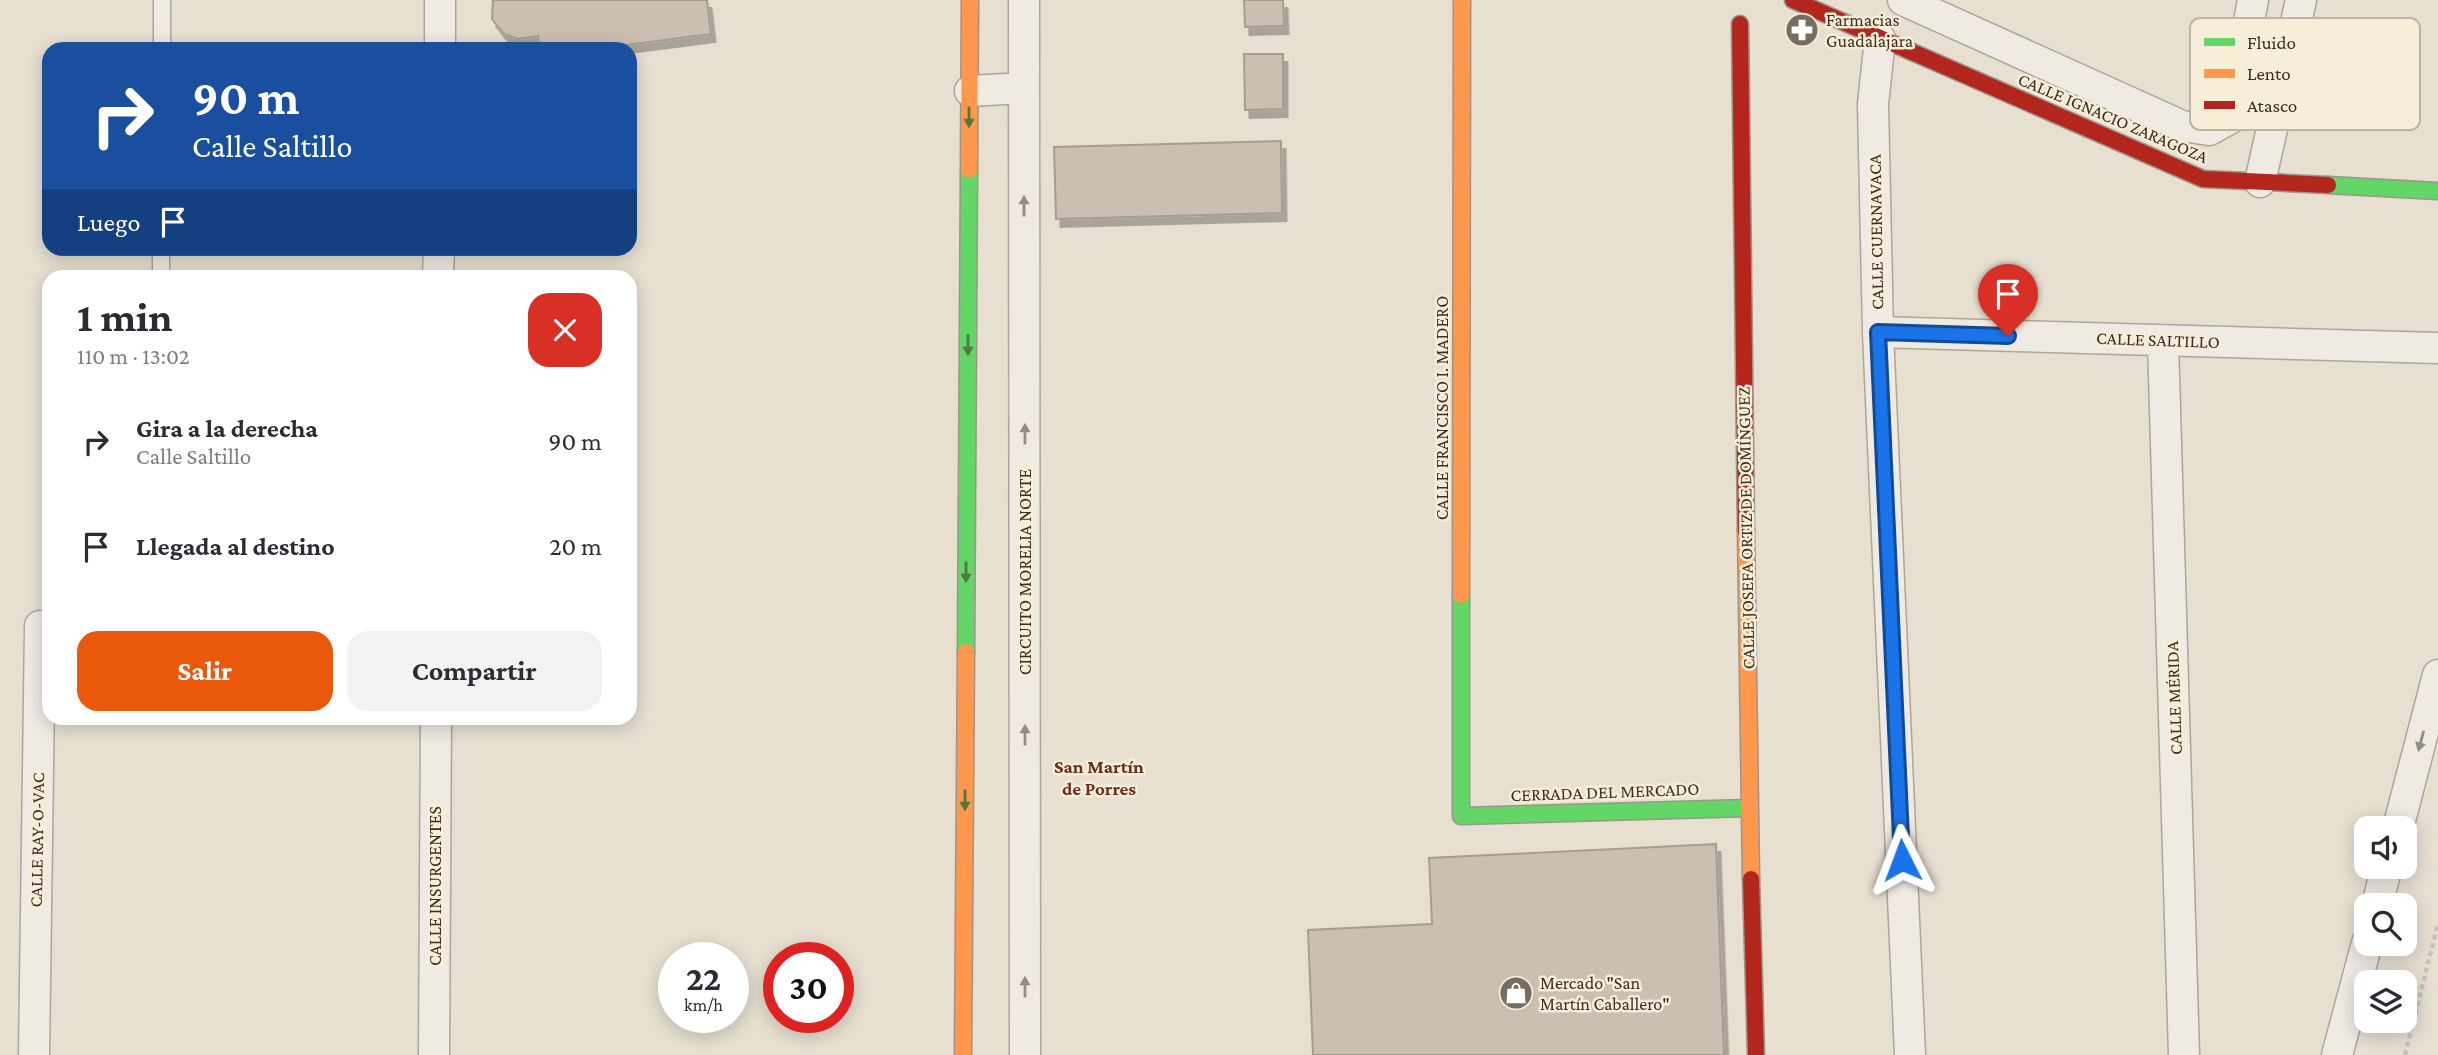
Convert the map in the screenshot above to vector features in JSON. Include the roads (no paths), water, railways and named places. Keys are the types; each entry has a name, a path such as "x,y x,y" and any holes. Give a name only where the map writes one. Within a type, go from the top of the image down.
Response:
{"street":[{"path":"440,0 440,42"},
{"path":"963,1055 970,0"},
{"name":"CIRCUITO MORELIA NORTE","path":"1024,0 1025,1055"},
{"name":"CALLE FRANCISCO I. MADERO","path":"1461,816 1462,0"},
{"name":"CALLE IGNACIO ZARAGOZA","path":"1793,0 2203,179 2438,191"},
{"path":"1903,0 2182,126 2190,127"},
{"path":"2250,18 2253,0"},
{"path":"2297,18 2301,0"},
{"name":"CALLE JOSEFA ORTIZ DE DOMÍNGUEZ","path":"1741,12 1749,808 1756,1055"},
{"name":"CALLE CUERNAVACA","path":"1880,39 1873,104 1878,332 1910,1055"},
{"path":"970,91 1024,88"},
{"path":"2260,182 2272,130"},
{"name":"CALLE SALTILLO","path":"1878,332 2438,348"},
{"name":"CALLE MÉRIDA","path":"2163,341 2184,1055"},
{"name":"CALLE RAY-O-VAC","path":"34,1055 40,626"},
{"path":"2401,816 2438,675"},
{"name":"CALLE INSURGENTES","path":"434,1055 436,725"},
{"name":"CERRADA DEL MERCADO","path":"1461,816 1749,808"},
{"path":"2337,1055 2364,956"}],"lane":[{"path":"162,0 162,42"}],"place":[{"name":"Farmacias Guadalajara","path":"1802,30"},
{"name":"Mercado \"San Martín Caballero\"","path":"1516,993"}],"district":[{"name":"San Martín de Porres","path":"1099,777"}]}
